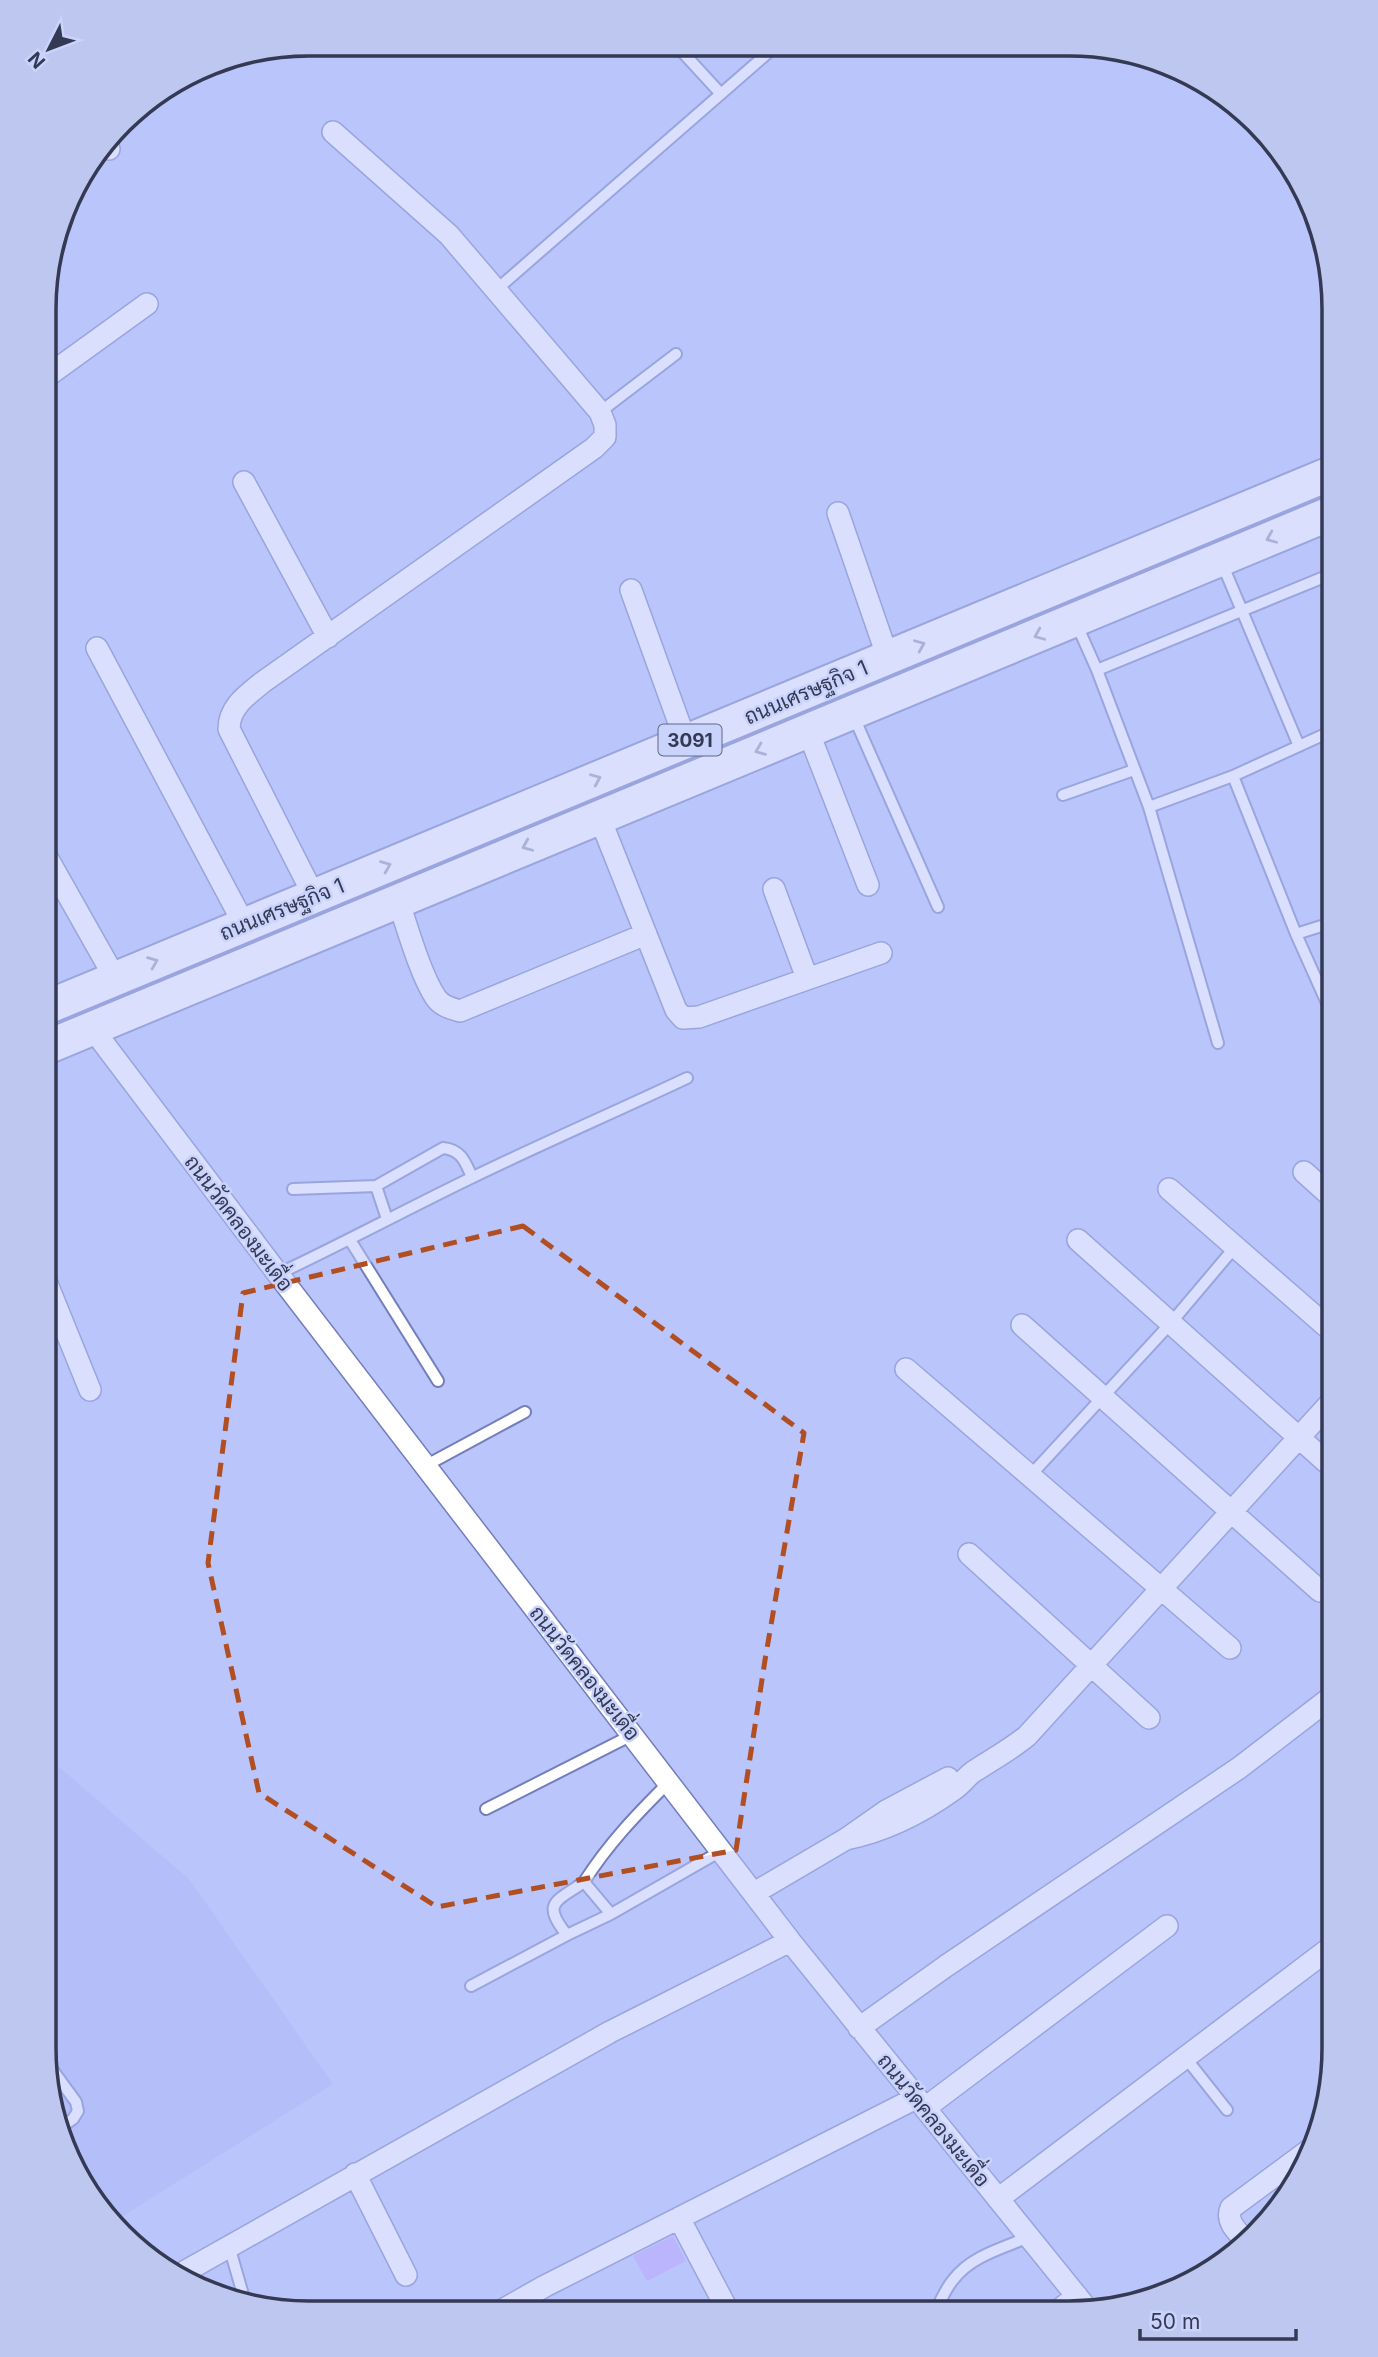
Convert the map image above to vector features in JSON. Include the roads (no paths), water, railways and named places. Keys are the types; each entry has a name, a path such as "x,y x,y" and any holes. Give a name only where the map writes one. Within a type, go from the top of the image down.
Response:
{"main road":[{"name":"ถนนเศรษฐกิจ 1","path":"56,1003 1322,477"},
{"name":"ถนนเศรษฐกิจ 1","path":"56,1043 1322,517"}],"street":[{"path":"314,896 229,729 229,719 238,703 263,682 594,448 605,437 605,425 600,412 449,235 333,132"},
{"path":"56,370 147,304"},
{"path":"244,482 328,638"},
{"path":"838,513 888,658"},
{"path":"631,590 686,742"},
{"path":"97,649 244,925"},
{"path":"807,731 868,885"},
{"path":"599,816 676,1010 683,1018 699,1017 881,953"},
{"path":"56,873 115,978"},
{"path":"774,889 807,978"},
{"path":"397,900 437,999 446,1007 460,1011 646,934"},
{"name":"ถนนวัดคลองมะเดื่อ","path":"92,1028 790,1941 1080,2300"},
{"path":"1304,1172 1322,1188"},
{"path":"1169,1189 1322,1323"},
{"path":"1078,1240 1322,1458"},
{"path":"56,1306 90,1390"},
{"path":"1022,1325 1320,1591"},
{"path":"906,1369 1230,1648"},
{"path":"754,1893 846,1839 884,1829 955,1789 970,1774 1027,1736 1322,1412"},
{"path":"969,1554 1149,1718"},
{"path":"859,2028 957,1958 1239,1768 1322,1704"},
{"path":"518,2301 679,2218 920,2103 1167,1926"},
{"path":"188,2270 610,2032 790,1941"},
{"path":"998,2199 1322,1954"},
{"path":"1240,2234 1229,2220 1231,2208 1296,2160"},
{"path":"355,2174 407,2275"},
{"path":"679,2218 723,2301"}],"lane":[{"path":"686,56 721,94"},
{"path":"496,290 764,56"},
{"path":"600,412 676,354"},
{"path":"1220,559 1299,746"},
{"path":"1097,670 1322,578"},
{"path":"1075,620 1149,807 1218,1043"},
{"path":"852,713 938,907"},
{"path":"1149,807 1233,776 1322,735"},
{"path":"1063,794 1133,770"},
{"path":"1233,776 1322,992"},
{"path":"1296,934 1322,926"},
{"path":"278,1274 472,1177 687,1078"},
{"path":"293,1189 376,1186 443,1148 454,1149 461,1155 472,1177"},
{"path":"376,1186 387,1219"},
{"path":"350,1240 438,1381"},
{"path":"1029,1476 1170,1324 1235,1247"},
{"path":"425,1466 525,1412"},
{"path":"486,1809 632,1735"},
{"path":"567,1935 553,1917 555,1903 584,1882 623,1827 669,1782"},
{"path":"471,1986 611,1914 721,1851"},
{"path":"584,1882 611,1914"},
{"path":"1185,2057 1227,2110"},
{"path":"58,2077 76,2102 78,2111 67,2123"},
{"path":"941,2301 952,2281 964,2268 982,2256 1029,2237"},
{"path":"229,2246 242,2292"}]}
